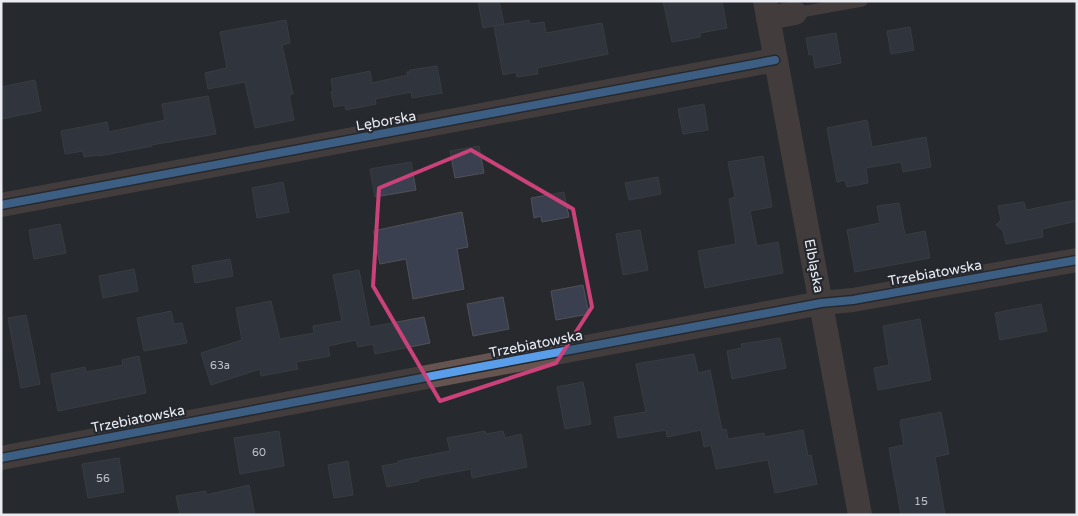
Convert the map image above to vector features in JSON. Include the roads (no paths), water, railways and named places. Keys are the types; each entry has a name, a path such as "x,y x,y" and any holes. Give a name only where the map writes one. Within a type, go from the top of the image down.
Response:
{"street":[{"name":"Elbląska","path":"795,13 767,10 860,515"},
{"name":"Lęborska","path":"1,205 775,60"},
{"name":"Trzebiatowska","path":"1,458 821,304 1077,260"}],"lane":[{"name":"Elbląska","path":"795,13 862,1"}]}
